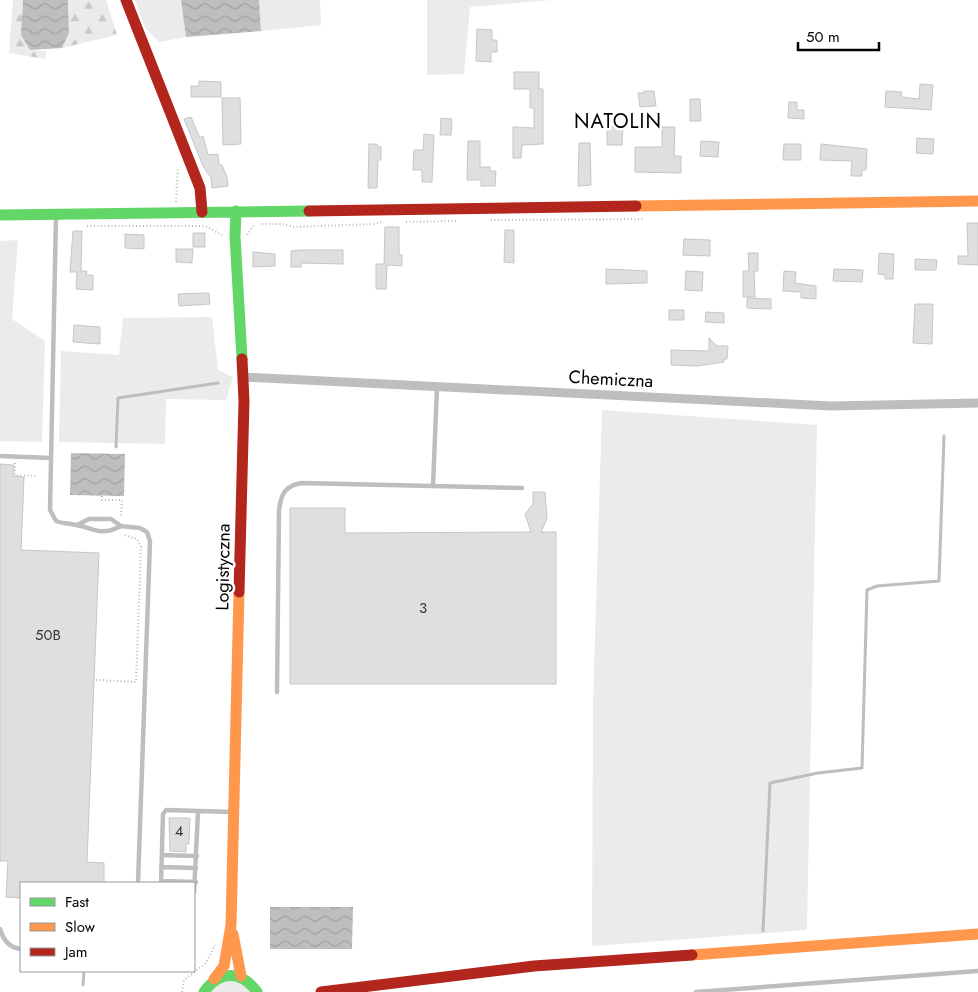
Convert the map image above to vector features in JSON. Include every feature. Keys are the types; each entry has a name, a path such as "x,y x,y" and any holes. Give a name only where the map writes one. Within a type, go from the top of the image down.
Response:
{"street":[{"path":"126,0 200,188 202,212"},
{"path":"0,215 978,201"},
{"name":"Logistyczna","path":"204,992 224,966 231,924 243,377 235,236 236,211"},
{"name":"Chemiczna","path":"243,377 831,406 978,403"},
{"name":"Logistyczna","path":"231,924 242,976"},
{"path":"321,992 534,966 978,934"},
{"path":"214,979 223,975 242,976 258,991"}],"lane":[{"path":"56,214 50,510 52,517 63,524 77,525 89,530 110,532 121,526"},
{"path":"433,486 437,386"},
{"path":"0,456 51,458"},
{"path":"277,692 279,510 284,490 291,485 301,483 522,488"},
{"path":"77,525 89,519 111,519 121,526 140,528 147,532 150,541 138,882"},
{"path":"196,882 161,882 163,814 166,810 234,812"},
{"path":"195,888 198,812"},
{"path":"162,855 196,856"},
{"path":"161,867 196,868"},
{"path":"0,929 3,938 8,944 20,949"},
{"path":"696,992 978,972"}],"path":[{"path":"486,219 496,222 652,218"},
{"path":"405,222 460,221"},
{"path":"82,225 94,228 200,226 207,227 224,236 235,236 247,235 253,224 283,224 293,227 388,222"},
{"path":"8,463 15,463 15,475 38,476"},
{"path":"102,496 102,500 122,500 121,516"},
{"path":"96,680 136,682 141,547 137,539 120,534"},
{"path":"195,972 206,963 216,942"},
{"path":"182,992 184,980 194,972"}],"green space":[{"path":"13,0 23,0 22,8 30,50 46,51 46,59 9,53"},
{"path":"68,0 106,0 117,35 62,48 69,33"},
{"path":"135,0 181,0 186,37 159,42 145,28"},
{"path":"259,0 320,0 321,25 261,31"},
{"path":"427,0 551,0 470,7 464,74 427,75"},
{"path":"18,240 12,319 45,341 42,442 0,441 0,241"},
{"path":"212,317 218,370 233,377 226,400 166,399 165,444 59,442 61,351 119,355 123,318"},
{"path":"602,410 817,425 807,930 592,946 593,703"},
{"path":"231,981 242,984 249,992 211,992 220,984"}],"water":[{"path":"23,0 68,0 69,33 62,48 30,50 21,35"},
{"path":"181,0 259,0 261,31 186,37"},
{"path":"71,453 125,454 124,496 70,495"},
{"path":"270,907 353,907 352,949 270,949"}],"building":[{"path":"477,29 492,30 492,40 497,40 497,52 491,52 491,62 476,61"},
{"path":"514,72 539,72 539,89 543,89 543,144 522,145 521,158 513,158 513,127 534,128 534,108 530,108 530,89 514,89"},
{"path":"199,81 221,82 221,97 191,97 191,86 199,86"},
{"path":"920,84 933,85 931,110 885,107 886,91 902,92 901,97 919,99"},
{"path":"644,91 654,91 656,106 640,107 638,93 644,93"},
{"path":"222,98 240,98 241,144 223,145"},
{"path":"690,99 700,99 701,121 690,121"},
{"path":"789,102 797,102 797,110 804,110 804,119 788,118"},
{"path":"191,117 200,138 203,136 208,155 218,154 219,165 222,165 227,177 228,186 212,188 211,178 203,166 184,119"},
{"path":"441,118 452,119 451,135 440,135"},
{"path":"607,127 623,127 622,145 607,145"},
{"path":"662,127 675,127 674,156 681,156 681,173 635,172 635,147 662,147"},
{"path":"424,134 434,135 432,182 422,182 422,170 413,170 414,150 423,150"},
{"path":"917,138 934,139 933,154 916,153"},
{"path":"468,141 480,141 480,167 490,167 490,171 496,171 495,186 481,186 481,180 467,180"},
{"path":"701,141 719,142 718,157 700,156"},
{"path":"579,143 590,143 591,185 578,186"},
{"path":"369,144 377,144 378,147 381,147 381,160 378,160 377,188 368,188"},
{"path":"784,144 801,144 801,160 783,160"},
{"path":"821,144 867,149 866,170 862,170 862,176 851,176 852,161 820,160"},
{"path":"967,223 978,223 978,265 958,264 958,256 968,256"},
{"path":"385,227 399,227 399,255 402,255 402,266 387,265 386,289 376,289 376,264 384,264"},
{"path":"505,230 514,230 514,263 504,262"},
{"path":"73,231 82,231 81,271 87,271 86,275 93,275 93,290 76,289 77,272 70,272"},
{"path":"193,233 205,233 205,247 193,247"},
{"path":"125,234 144,235 144,249 125,248"},
{"path":"684,239 710,240 710,256 683,255"},
{"path":"176,249 193,249 192,263 176,262"},
{"path":"343,250 343,264 301,263 301,267 291,267 291,251"},
{"path":"253,252 275,254 275,266 253,267"},
{"path":"748,253 758,253 758,271 754,271 755,297 743,297 743,271 749,271"},
{"path":"879,253 894,254 893,279 885,279 885,275 878,274"},
{"path":"915,259 937,260 936,270 915,270"},
{"path":"606,269 647,271 647,283 606,284"},
{"path":"834,269 863,270 862,282 833,281"},
{"path":"686,271 703,272 702,291 685,290"},
{"path":"784,271 796,272 795,283 816,286 816,299 801,298 801,292 783,291"},
{"path":"209,293 210,304 179,306 178,294"},
{"path":"747,298 771,299 771,309 747,308"},
{"path":"915,304 933,304 932,344 913,343"},
{"path":"669,310 684,310 684,320 669,320"},
{"path":"706,312 724,313 724,323 705,322"},
{"path":"74,325 100,327 100,344 73,342"},
{"path":"709,338 717,346 728,346 727,359 724,359 724,362 697,366 671,365 671,350 709,351"},
{"path":"0,464 14,465 13,476 24,477 21,550 99,553 87,862 104,863 104,882 20,882 20,898 6,897 8,861 0,861"},
{"path":"533,492 545,492 547,519 541,532 556,532 556,684 290,684 290,508 345,508 345,533 531,532 525,514 533,504"},
{"path":"169,818 190,818 189,844 186,844 186,852 170,851"}],"waterway":[{"path":"116,447 118,398 218,383"},
{"path":"763,931 770,783 818,773 862,768 867,590 877,586 939,581 944,436"},
{"path":"83,985 84,972"}],"traffic: fast":[{"path":"236,211 235,236 242,359"},
{"path":"0,215 309,211"},
{"path":"204,992 217,980 230,976 244,980 257,992"}],"traffic: slow":[{"path":"636,206 978,201"},
{"path":"214,979 224,966 231,925 239,592"},
{"path":"233,934 241,976"},
{"path":"692,955 978,934"}],"traffic: jam":[{"path":"126,0 200,188 202,212"},
{"path":"309,211 636,206"},
{"path":"239,592 244,401 242,359"},
{"path":"321,992 534,966 692,955"}],"district":[{"name":"NATOLIN","path":"618,121"}]}
